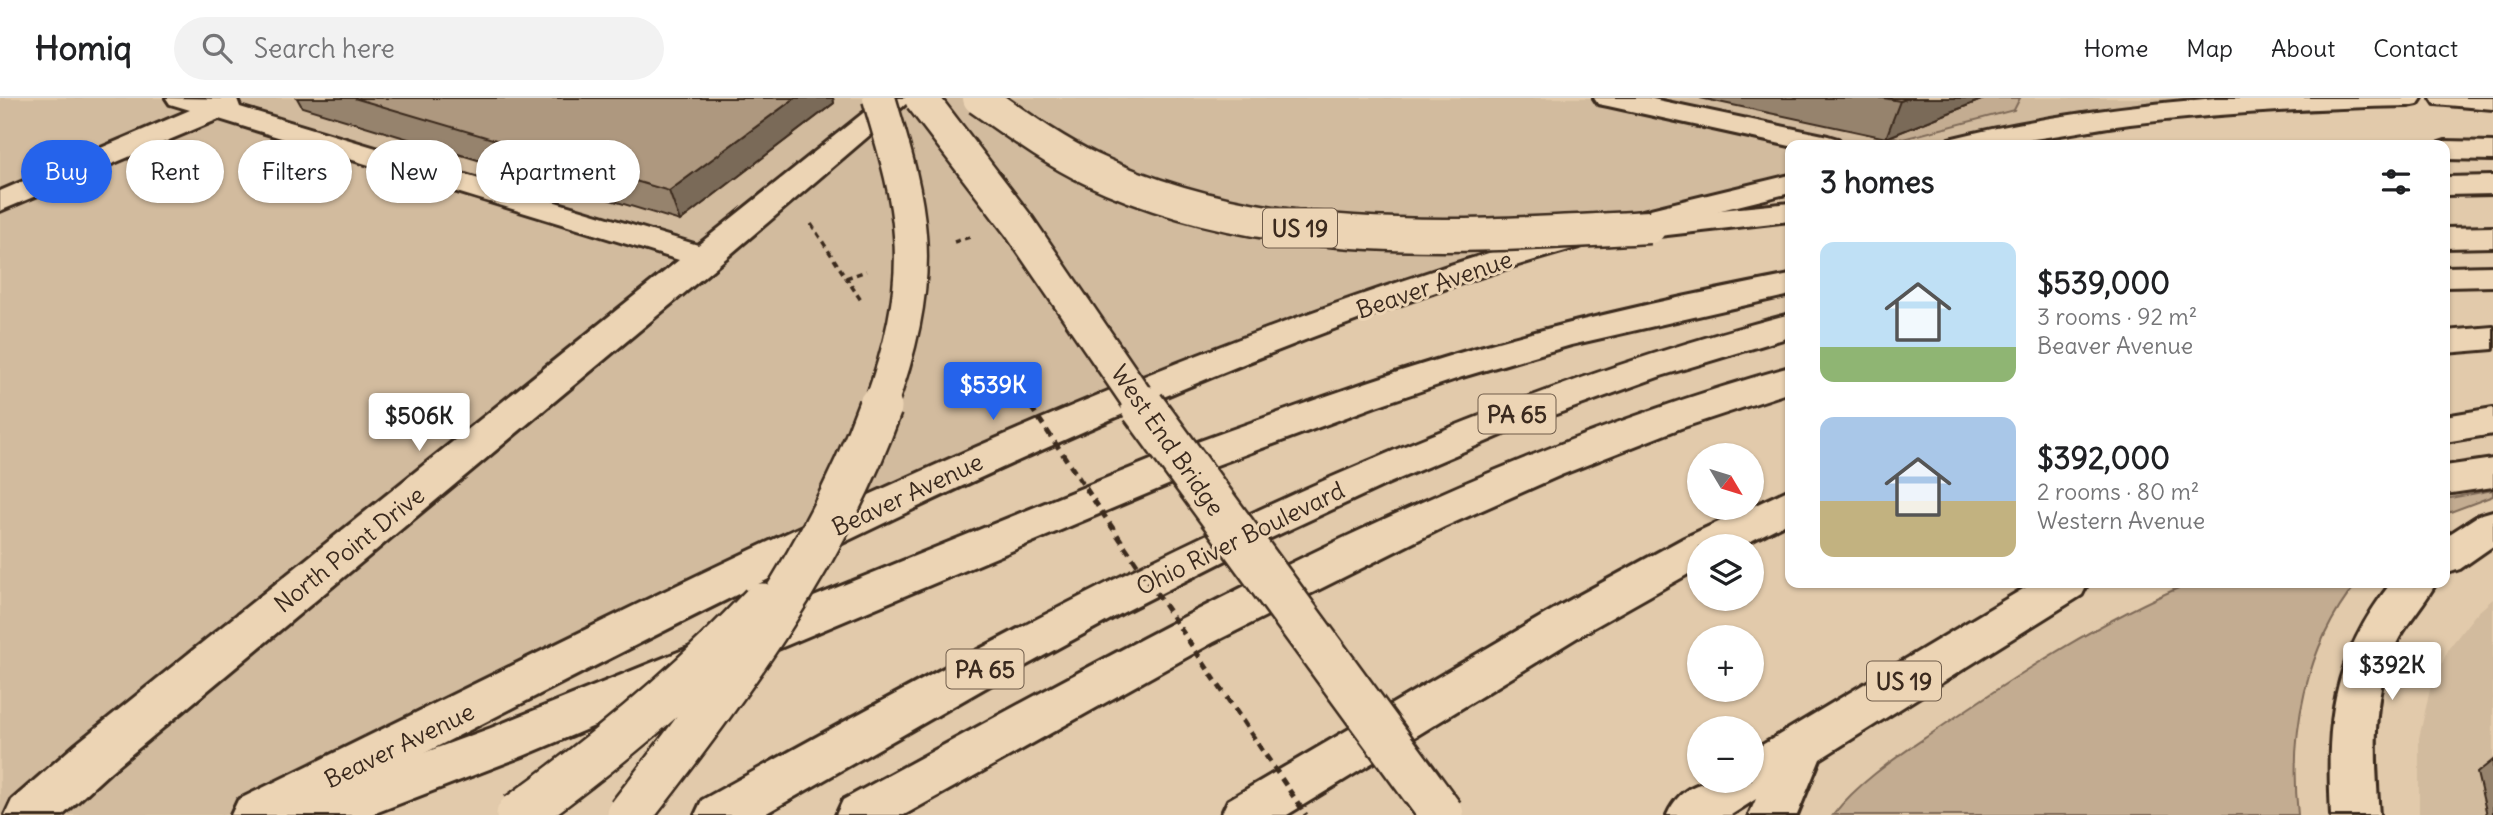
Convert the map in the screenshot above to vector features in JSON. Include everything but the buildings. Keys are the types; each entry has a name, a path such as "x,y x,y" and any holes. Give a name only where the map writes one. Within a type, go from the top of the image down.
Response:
{"main road":[{"path":"180,98 229,104 706,258"},
{"name":"US 19","path":"979,98 1025,130 1092,169 1158,196 1242,219 1331,232 1406,236 1472,236 1785,220"},
{"path":"1608,98 1805,140"},
{"path":"1985,140 2077,122 2211,105 2308,99 2408,98"},
{"path":"2445,98 2493,100"},
{"path":"629,815 701,724 764,635 815,546 853,472 880,407 898,352 911,253 892,99"},
{"name":"North Point Drive","path":"29,815 93,758 706,258 892,99"},
{"name":"West End Bridge","path":"892,99 1019,226 1171,448 1442,815"},
{"path":"0,202 229,104"},
{"path":"2450,150 2493,151"},
{"name":"Beaver Avenue","path":"255,815 347,772 803,543 1076,418 1224,359 1443,278 1595,232 1785,185"},
{"path":"2450,186 2493,185"},
{"path":"1650,227 1785,213"},
{"path":"2450,238 2493,237"},
{"path":"2450,277 2493,276"},
{"path":"313,815 507,742 1192,459 1301,419 1533,344 1630,319 1785,286"},
{"name":"Ohio River Boulevard","path":"719,815 846,743 1137,588 1255,528 1370,475 1581,389 1684,355 1785,326"},
{"path":"2450,342 2493,338"},
{"path":"860,815 1135,663 1413,523 1625,433 1785,381"},
{"path":"2450,428 2493,421"},
{"path":"2450,479 2493,473"},
{"path":"1729,534 1785,506"},
{"path":"2450,555 2493,526"},
{"path":"518,815 620,736 693,673 752,617 815,546"},
{"path":"1245,815 1564,624 1687,556"},
{"name":"US 19","path":"1764,768 2059,588"},
{"path":"2005,620 2083,588"},
{"path":"2355,815 2352,769 2356,711 2367,660 2389,617 2411,588"},
{"path":"1773,815 1802,743"},
{"path":"1692,815 1725,793"}],"path":[{"path":"811,224 846,278"},
{"path":"1006,370 1306,815"}],"shaded area":[{"path":"0,98 2408,98 2307,99 1981,140 1785,140 1785,185 1595,232 1297,331 255,815 0,815"},
{"path":"1986,98 2020,98 2014,110 1903,139 1889,136"},
{"path":"2493,490 2493,496 2450,512 2450,498"},
{"path":"2179,588 2353,588 2325,635 2313,663 2305,693 2296,754 2298,815 1833,815 1857,789 1883,767 2001,687 2093,631"},
{"path":"2493,599 2493,815 2419,815 2419,738 2430,690 2449,648 2475,615"}]}
